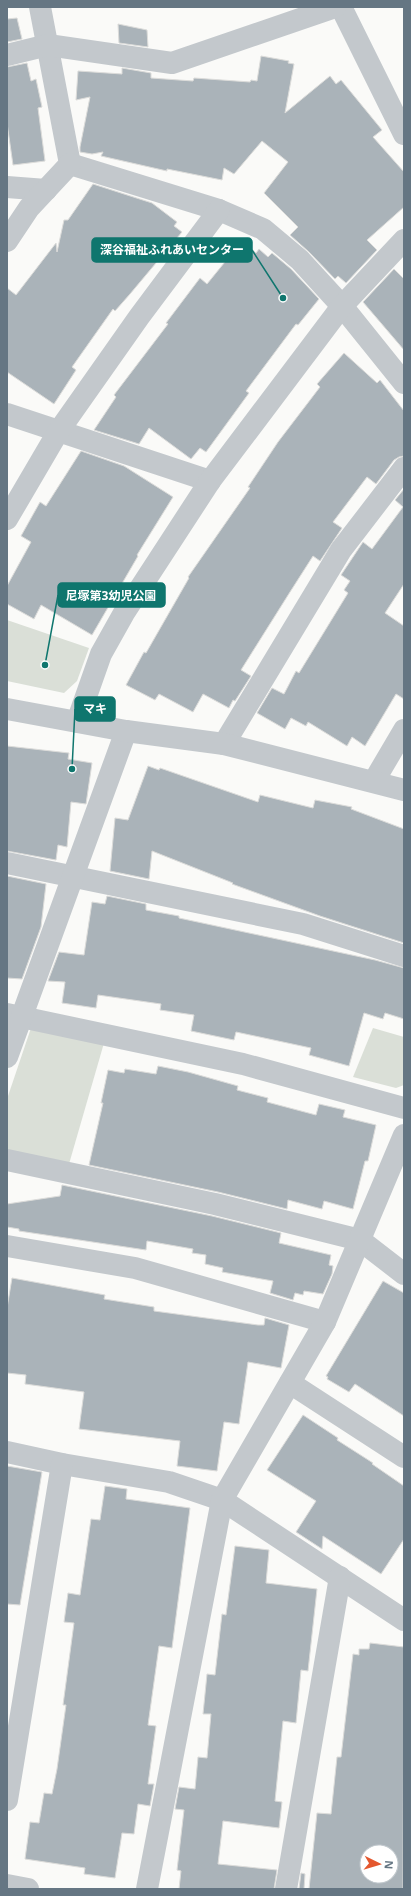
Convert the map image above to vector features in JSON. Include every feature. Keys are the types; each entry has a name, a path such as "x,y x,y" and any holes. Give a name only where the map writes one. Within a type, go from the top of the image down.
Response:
{"street":[{"path":"40,7 70,164"},
{"path":"7,55 48,44 172,63 335,7"},
{"path":"341,7 404,134"},
{"path":"7,241 29,208 70,164"},
{"path":"70,164 219,210 264,229 300,260 342,306 404,383"},
{"path":"7,187 46,190"},
{"path":"7,518 58,432 138,317 219,210"},
{"path":"77,722 100,654 124,613 210,480 342,306 404,240"},
{"path":"7,414 58,432 210,480"},
{"path":"224,744 341,550 404,468"},
{"path":"7,709 126,731 224,744 404,790"},
{"path":"374,782 404,730"},
{"path":"7,1057 14,1015 72,877 126,731"},
{"path":"7,863 303,924 404,956"},
{"path":"14,1015 244,1064 404,1108"},
{"path":"147,1889 222,1500 324,1322 404,1135"},
{"path":"7,1160 215,1204 360,1240 404,1274"},
{"path":"7,1246 135,1268 324,1322"},
{"path":"290,1383 404,1457"},
{"path":"7,1452 62,1464 169,1482 222,1500 404,1620"},
{"path":"7,1800 62,1464"},
{"path":"286,1889 340,1578"},
{"path":"7,1885 28,1889"}],"shaded area":[{"path":"7,620 89,648 77,681 64,693 7,681"},
{"path":"31,1028 104,1043 69,1164 7,1151 7,1099"},
{"path":"373,1028 404,1037 404,1085 396,1088 353,1077"}],"building":[{"path":"17,18 22,39 7,42 7,19"},
{"path":"118,24 147,30 148,47 119,43"},
{"path":"261,56 289,61 288,63 294,64 285,113 330,76 336,84 341,80 382,130 373,137 404,172 404,207 367,240 377,250 346,283 338,276 335,279 290,235 298,227 264,193 288,162 262,141 234,174 224,168 222,180 167,169 167,171 101,156 103,152 92,154 80,152 90,97 76,100 78,71 122,74 122,68 151,73 151,78 193,81 194,78 250,82 251,80 257,81"},
{"path":"27,63 31,81 36,79 42,107 38,108 45,161 13,165 7,123 7,67"},
{"path":"93,184 152,203 177,222 174,226 182,232 115,311 113,309 72,367 76,370 54,404 7,372 7,288 16,295 56,243 57,252 64,220 68,220"},
{"path":"242,241 256,253 259,249 268,257 272,253 291,269 319,299 298,325 296,324 246,391 249,393 206,452 200,448 191,459 149,428 139,444 94,430 116,397 114,395 168,324 166,323 200,278 207,284"},
{"path":"394,269 404,279 404,350 363,302"},
{"path":"344,353 377,383 380,380 404,411 404,456 394,460 376,484 367,477 333,522 342,528 320,561 313,556 241,670 251,676 235,701 233,700 229,708 203,694 193,712 159,694 155,700 126,685 144,652 146,653 189,578 188,577 250,488 248,487 278,442 320,387 317,384"},
{"path":"81,451 124,466 173,497 137,555 138,556 92,635 41,605 34,619 7,604 7,586 31,542 21,536 40,502 46,506"},
{"path":"404,489 404,584 385,613 404,626 404,699 396,694 365,746 352,737 347,746 308,722 306,726 291,718 285,729 257,713 272,688 284,694 296,671 299,673 348,593 344,590 350,581 341,575 363,542 372,549 403,507 395,500"},
{"path":"7,746 69,753 68,759 92,763 86,804 71,802 67,847 58,845 56,860 7,851"},
{"path":"148,766 159,770 160,768 258,802 260,795 313,808 315,800 352,807 351,809 404,829 404,943 320,916 232,884 233,883 152,851 149,879 110,871 115,818 128,820"},
{"path":"7,876 46,884 41,927 22,979 7,978"},
{"path":"107,896 146,904 146,910 179,916 179,918 375,960 404,968 404,1019 385,1013 383,1019 364,1013 349,1066 309,1055 311,1048 236,1032 234,1040 191,1031 194,1015 160,1010 161,1004 98,995 96,1008 62,1003 65,982 48,981 59,952 84,955 92,902 105,904"},
{"path":"158,1066 188,1072 238,1086 237,1090 268,1098 267,1102 316,1115 319,1104 345,1110 343,1117 376,1125 368,1161 365,1161 353,1209 324,1201 322,1209 288,1200 287,1209 218,1192 89,1165 103,1103 101,1103 108,1070 124,1073 125,1069 156,1074"},
{"path":"62,1185 212,1216 281,1233 279,1243 331,1255 329,1265 333,1266 332,1274 323,1294 304,1291 303,1295 295,1293 293,1300 270,1293 273,1281 222,1272 223,1268 205,1264 206,1255 192,1253 193,1249 147,1241 146,1250 19,1231 19,1229 7,1227 7,1204 60,1196"},
{"path":"12,1278 105,1295 104,1299 154,1307 154,1311 258,1325 264,1325 265,1318 289,1325 281,1368 248,1362 239,1424 224,1422 217,1471 177,1466 180,1441 79,1429 84,1392 25,1384 26,1375 7,1373 7,1308"},
{"path":"383,1281 404,1293 404,1416 355,1384 349,1392 327,1379 328,1377 326,1376"},
{"path":"303,1415 338,1438 337,1440 373,1463 372,1464 404,1486 404,1539 381,1574 323,1536 322,1549 296,1532 316,1501 267,1470"},
{"path":"7,1466 42,1472 20,1605 7,1604"},
{"path":"105,1486 127,1489 126,1499 190,1508 172,1648 159,1646 148,1725 156,1726 148,1784 154,1784 150,1806 138,1804 134,1834 122,1833 115,1878 84,1874 85,1868 25,1859 30,1822 39,1823 44,1793 52,1794 57,1769 66,1705 63,1705 74,1623 64,1622 68,1593 80,1595 91,1519 100,1520"},
{"path":"235,1546 269,1550 266,1583 317,1589 308,1671 301,1670 296,1723 283,1721 275,1801 282,1802 279,1828 223,1821 218,1864 277,1870 274,1889 179,1889 181,1871 177,1870 184,1810 175,1809 179,1787 195,1789 198,1757 207,1758 211,1714 203,1714 207,1674 215,1675 222,1614 226,1615"},
{"path":"370,1643 404,1647 403,1889 309,1889 317,1813 331,1814 337,1757 341,1757 353,1654 359,1655 359,1649 369,1649"},
{"path":"301,1873 305,1874 304,1889 299,1889"}],"place":[{"name":"深谷福祉ふれあいセンター","path":"283,298"},
{"name":"尼塚第3幼児公園","path":"45,665"},
{"name":"マキ","path":"72,769"}]}
